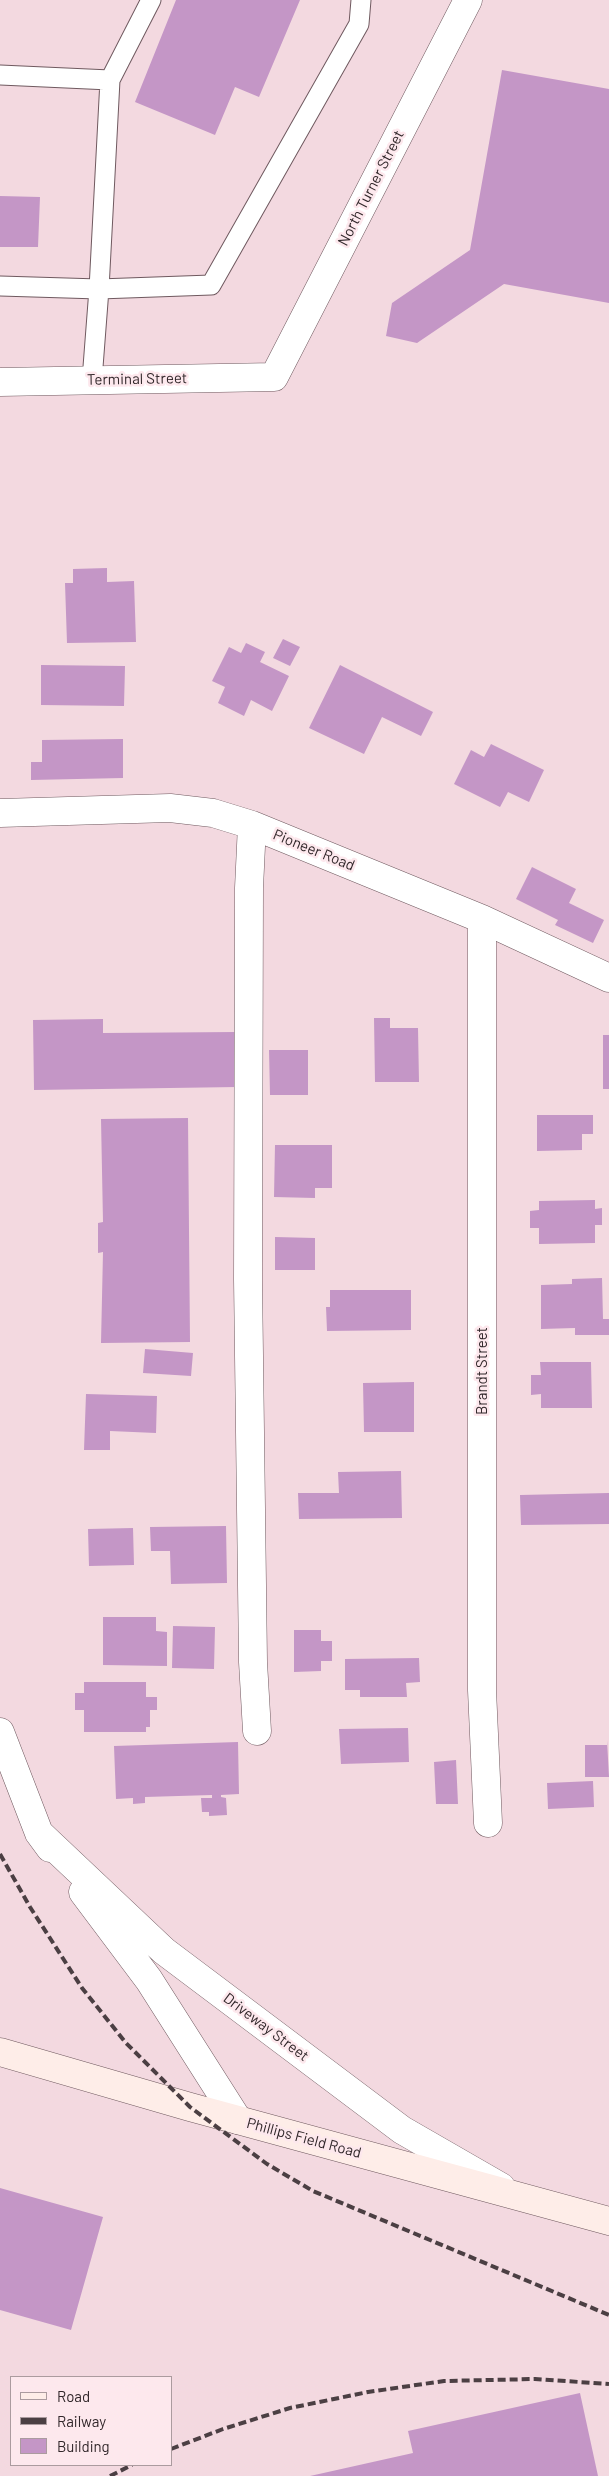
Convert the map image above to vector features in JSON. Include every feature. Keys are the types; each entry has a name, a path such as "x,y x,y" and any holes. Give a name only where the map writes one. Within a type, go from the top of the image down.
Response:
{"street":[{"name":"North Turner Street","path":"274,377 468,0"},
{"name":"Terminal Street","path":"0,382 274,377"},
{"name":"Pioneer Road","path":"0,814 170,808 213,813 252,825 482,919 609,978"},
{"path":"252,825 249,888 248,1279 253,1662 257,1732"},
{"name":"Brandt Street","path":"482,919 482,1690 488,1823"},
{"name":"Driveway Street","path":"0,1732 39,1834 149,1980 238,2120"},
{"name":"Driveway Street","path":"39,1834 164,1951 402,2130 513,2194"},
{"name":"Phillips Field Road","path":"1,2050 238,2120 609,2221"}],"lane":[{"path":"92,380 100,289 110,80 151,0"},
{"path":"0,286 100,289 211,285 359,24 361,0"},
{"path":"0,75 110,80"}],"building":[{"path":"176,0 300,0 259,97 235,87 215,135 135,102"},
{"path":"502,70 609,89 609,303 504,284 417,343 386,336 392,303 470,250"},
{"path":"0,196 40,197 38,247 0,247"},
{"path":"107,568 107,582 134,581 136,642 67,643 65,583 73,583 73,569"},
{"path":"283,639 300,647 290,666 273,658"},
{"path":"246,643 265,652 260,662 289,676 272,711 251,700 244,716 218,703 225,687 212,681 229,647 241,653"},
{"path":"41,665 125,666 124,706 41,705"},
{"path":"340,665 433,712 421,736 382,717 364,754 309,728"},
{"path":"123,739 123,778 31,780 31,762 42,762 42,740"},
{"path":"491,744 544,770 529,802 508,792 500,807 454,784 471,750 484,757"},
{"path":"532,867 576,889 569,903 604,920 593,943 555,925 558,920 516,899"},
{"path":"374,1018 390,1018 390,1028 418,1028 419,1082 375,1082"},
{"path":"103,1019 103,1033 236,1032 237,1087 34,1090 33,1020"},
{"path":"603,1035 609,1035 609,1089 603,1089"},
{"path":"269,1050 308,1050 308,1095 270,1095"},
{"path":"537,1115 593,1115 593,1134 582,1134 582,1150 537,1151"},
{"path":"188,1118 190,1342 101,1343 103,1252 98,1253 98,1223 103,1222 101,1119"},
{"path":"275,1145 332,1145 332,1188 315,1188 315,1198 274,1197"},
{"path":"595,1200 595,1209 602,1208 602,1225 595,1225 595,1243 539,1244 539,1228 530,1228 530,1211 539,1210 539,1201"},
{"path":"275,1237 315,1238 315,1270 275,1270"},
{"path":"602,1278 603,1319 609,1319 609,1335 575,1335 575,1328 541,1329 541,1285 572,1284 572,1279"},
{"path":"330,1290 411,1290 411,1330 327,1331 326,1307 330,1307"},
{"path":"145,1349 193,1353 191,1376 143,1373"},
{"path":"540,1362 591,1362 592,1408 541,1408 541,1394 531,1395 531,1375 541,1375"},
{"path":"414,1382 414,1432 364,1432 363,1383"},
{"path":"86,1394 157,1396 156,1433 110,1431 110,1450 84,1450"},
{"path":"401,1471 402,1518 299,1519 298,1493 339,1493 338,1472"},
{"path":"609,1493 609,1524 521,1525 520,1495"},
{"path":"226,1526 227,1583 171,1584 170,1551 151,1551 150,1527"},
{"path":"133,1528 134,1565 89,1566 88,1529"},
{"path":"103,1617 156,1617 156,1631 167,1632 167,1666 103,1665"},
{"path":"173,1626 215,1627 214,1669 172,1668"},
{"path":"294,1630 321,1630 321,1641 332,1641 332,1661 321,1661 321,1671 294,1672"},
{"path":"419,1658 420,1682 406,1683 407,1697 360,1697 360,1690 345,1690 345,1659"},
{"path":"84,1682 146,1682 146,1697 157,1697 157,1710 150,1710 150,1727 146,1727 146,1732 84,1732 84,1710 75,1710 75,1693 84,1693"},
{"path":"408,1728 409,1762 341,1764 339,1729"},
{"path":"607,1740 609,1777 585,1777 585,1745 607,1745"},
{"path":"238,1742 239,1794 221,1795 221,1797 226,1798 227,1815 209,1816 209,1812 202,1812 201,1798 212,1798 212,1795 145,1797 145,1803 133,1804 133,1798 116,1799 114,1746"},
{"path":"456,1760 458,1804 436,1804 434,1762"},
{"path":"593,1781 594,1807 548,1809 547,1783"},
{"path":"0,2188 103,2217 71,2330 0,2310"},
{"path":"580,2393 598,2476 310,2476 413,2453 408,2431"}],"railway":[{"path":"0,1854 30,1907 82,1988 126,2043 190,2107 267,2164 313,2191 609,2315"},
{"path":"172,2449 223,2429 290,2408 368,2392 444,2381 535,2379 609,2384"},
{"path":"110,2476 130,2466"}]}
